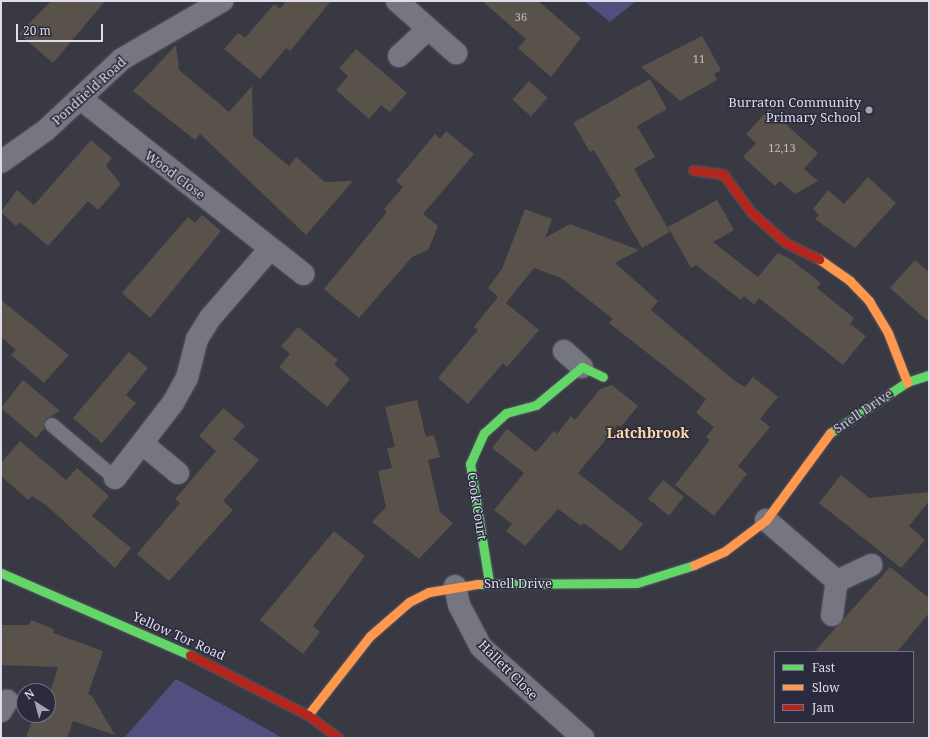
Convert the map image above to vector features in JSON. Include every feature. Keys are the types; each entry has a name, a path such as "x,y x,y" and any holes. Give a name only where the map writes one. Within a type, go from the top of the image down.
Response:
{"street":[{"name":"Pondfield Road","path":"1,162 46,130 122,59 222,1"},
{"path":"397,1 427,30 456,53"},
{"path":"399,56 427,30"},
{"name":"Wood Close","path":"81,98 303,274"},
{"path":"693,170 723,174 752,213 786,243 826,262 850,281 869,301 888,333 907,382"},
{"path":"115,478 144,445 187,378 197,339 208,322 270,249"},
{"path":"564,351 582,367 603,377"},
{"name":"Cook Court","path":"489,582 470,464 484,433 506,413 536,405 582,367"},
{"name":"Snell Drive","path":"308,715 370,636 389,618 429,592 455,586 489,582 637,583 675,574 725,551 766,520 829,434 907,382 929,375"},
{"path":"144,445 178,473"},
{"path":"766,520 837,581"},
{"path":"837,581 871,565"},
{"name":"Yellow Tor Road","path":"1,573 203,660 308,715 339,738"},
{"path":"832,615 837,581"},
{"name":"Hallett Close","path":"455,586 459,605 482,647 584,738"}],"lane":[{"path":"52,425 115,478"}],"shaded area":[{"path":"584,1 636,1 610,22"},
{"path":"176,679 274,733 281,738 124,738"}],"building":[{"path":"51,1 105,1 53,63 19,34"},
{"path":"286,1 331,1 290,51 286,48 260,79 224,49 238,33 245,38 274,4 280,9"},
{"path":"482,1 538,1 581,38 551,77 518,48 526,39"},
{"path":"702,36 721,70 714,74 717,80 680,101 641,67"},
{"path":"176,45 179,70 229,112 252,86 253,136 289,166 296,157 325,182 353,181 306,235 200,134 195,140 133,91"},
{"path":"356,49 407,93 390,112 381,105 369,119 336,90 348,76 339,68"},
{"path":"650,79 667,109 637,126 655,157 634,169 670,232 642,248 614,200 621,196 594,150 590,152 573,123"},
{"path":"529,81 548,98 531,116 512,100"},
{"path":"769,109 818,153 804,169 818,181 795,194 780,181 775,186 743,157 756,143 746,134"},
{"path":"446,131 474,154 423,214 438,226 428,250 412,257 359,318 324,289 387,212 384,209 403,187 396,181 435,134 440,139"},
{"path":"91,140 112,158 106,166 121,184 98,210 88,201 48,246 20,222 16,226 1,212 17,190 34,205"},
{"path":"868,177 896,203 855,248 815,219 819,215 813,209 828,190 844,204"},
{"path":"717,200 734,230 713,242 758,277 778,253 790,259 821,283 817,288 854,318 850,324 866,336 843,365 759,298 754,305 744,296 741,300 696,265 691,268 668,227"},
{"path":"525,209 552,219 545,238 570,224 639,250 615,263 658,301 651,310 735,381 745,387 753,377 778,397 760,419 770,427 738,466 747,474 714,516 675,485 710,440 706,437 714,427 696,413 706,399 609,323 613,319 561,278 534,268 506,303 502,300 539,330 507,367 503,363 468,404 438,378 478,330 474,327 498,297 488,288 502,269"},
{"path":"202,215 221,231 150,318 122,293 188,217 195,223"},
{"path":"915,260 929,272 929,322 890,288"},
{"path":"1,300 69,355 44,383 11,355 16,350 1,337"},
{"path":"298,327 338,360 334,364 350,379 327,407 279,367 290,354 281,346"},
{"path":"129,352 148,368 126,395 136,403 102,443 73,418"},
{"path":"23,380 60,411 46,419 44,429 36,438 1,408"},
{"path":"612,385 638,406 621,427 618,425 578,473 643,524 621,551 584,523 581,526 558,509 525,546 506,531 512,524 494,510 524,473 492,448 507,429 536,452 554,431 557,434 571,416 575,420 600,389"},
{"path":"417,400 426,437 434,435 440,457 428,460 440,512 453,523 419,559 372,522 386,507 378,471 392,468 387,448 395,447 385,407"},
{"path":"223,408 245,426 233,439 259,460 223,501 233,510 169,581 137,554 180,503 175,499 216,451 199,436"},
{"path":"20,441 66,480 77,468 109,496 92,516 131,548 115,568 46,505 32,496 28,500 1,476 1,463"},
{"path":"841,475 869,498 929,492 929,501 909,526 925,540 901,568 819,503"},
{"path":"663,480 684,497 669,516 648,499"},
{"path":"334,531 365,556 313,626 320,632 303,654 260,620"},
{"path":"890,567 929,598 929,613 898,651 815,651"},
{"path":"31,620 54,629 53,633 103,651 88,694 92,696 115,735 73,721 67,738 26,738 31,723 56,723 56,683 53,683 58,667 1,665 1,625 29,625"}],"traffic: fast":[{"path":"489,582 470,464 484,433 506,413 536,405 582,367 603,377"},
{"path":"830,433 907,382 929,375"},
{"path":"478,584 637,583 694,565"},
{"path":"1,573 190,655"}],"traffic: slow":[{"path":"819,259 850,281 869,301 888,333 907,382"},
{"path":"694,565 725,551 766,520 830,433"},
{"path":"308,715 370,636 409,602 429,592 478,584"}],"traffic: jam":[{"path":"693,170 723,174 752,213 786,243 819,259"},
{"path":"190,655 308,715 339,738"}],"place":[{"name":"Burraton Community Primary School","path":"869,110"}],"district":[{"name":"Latchbrook","path":"648,433"}]}
